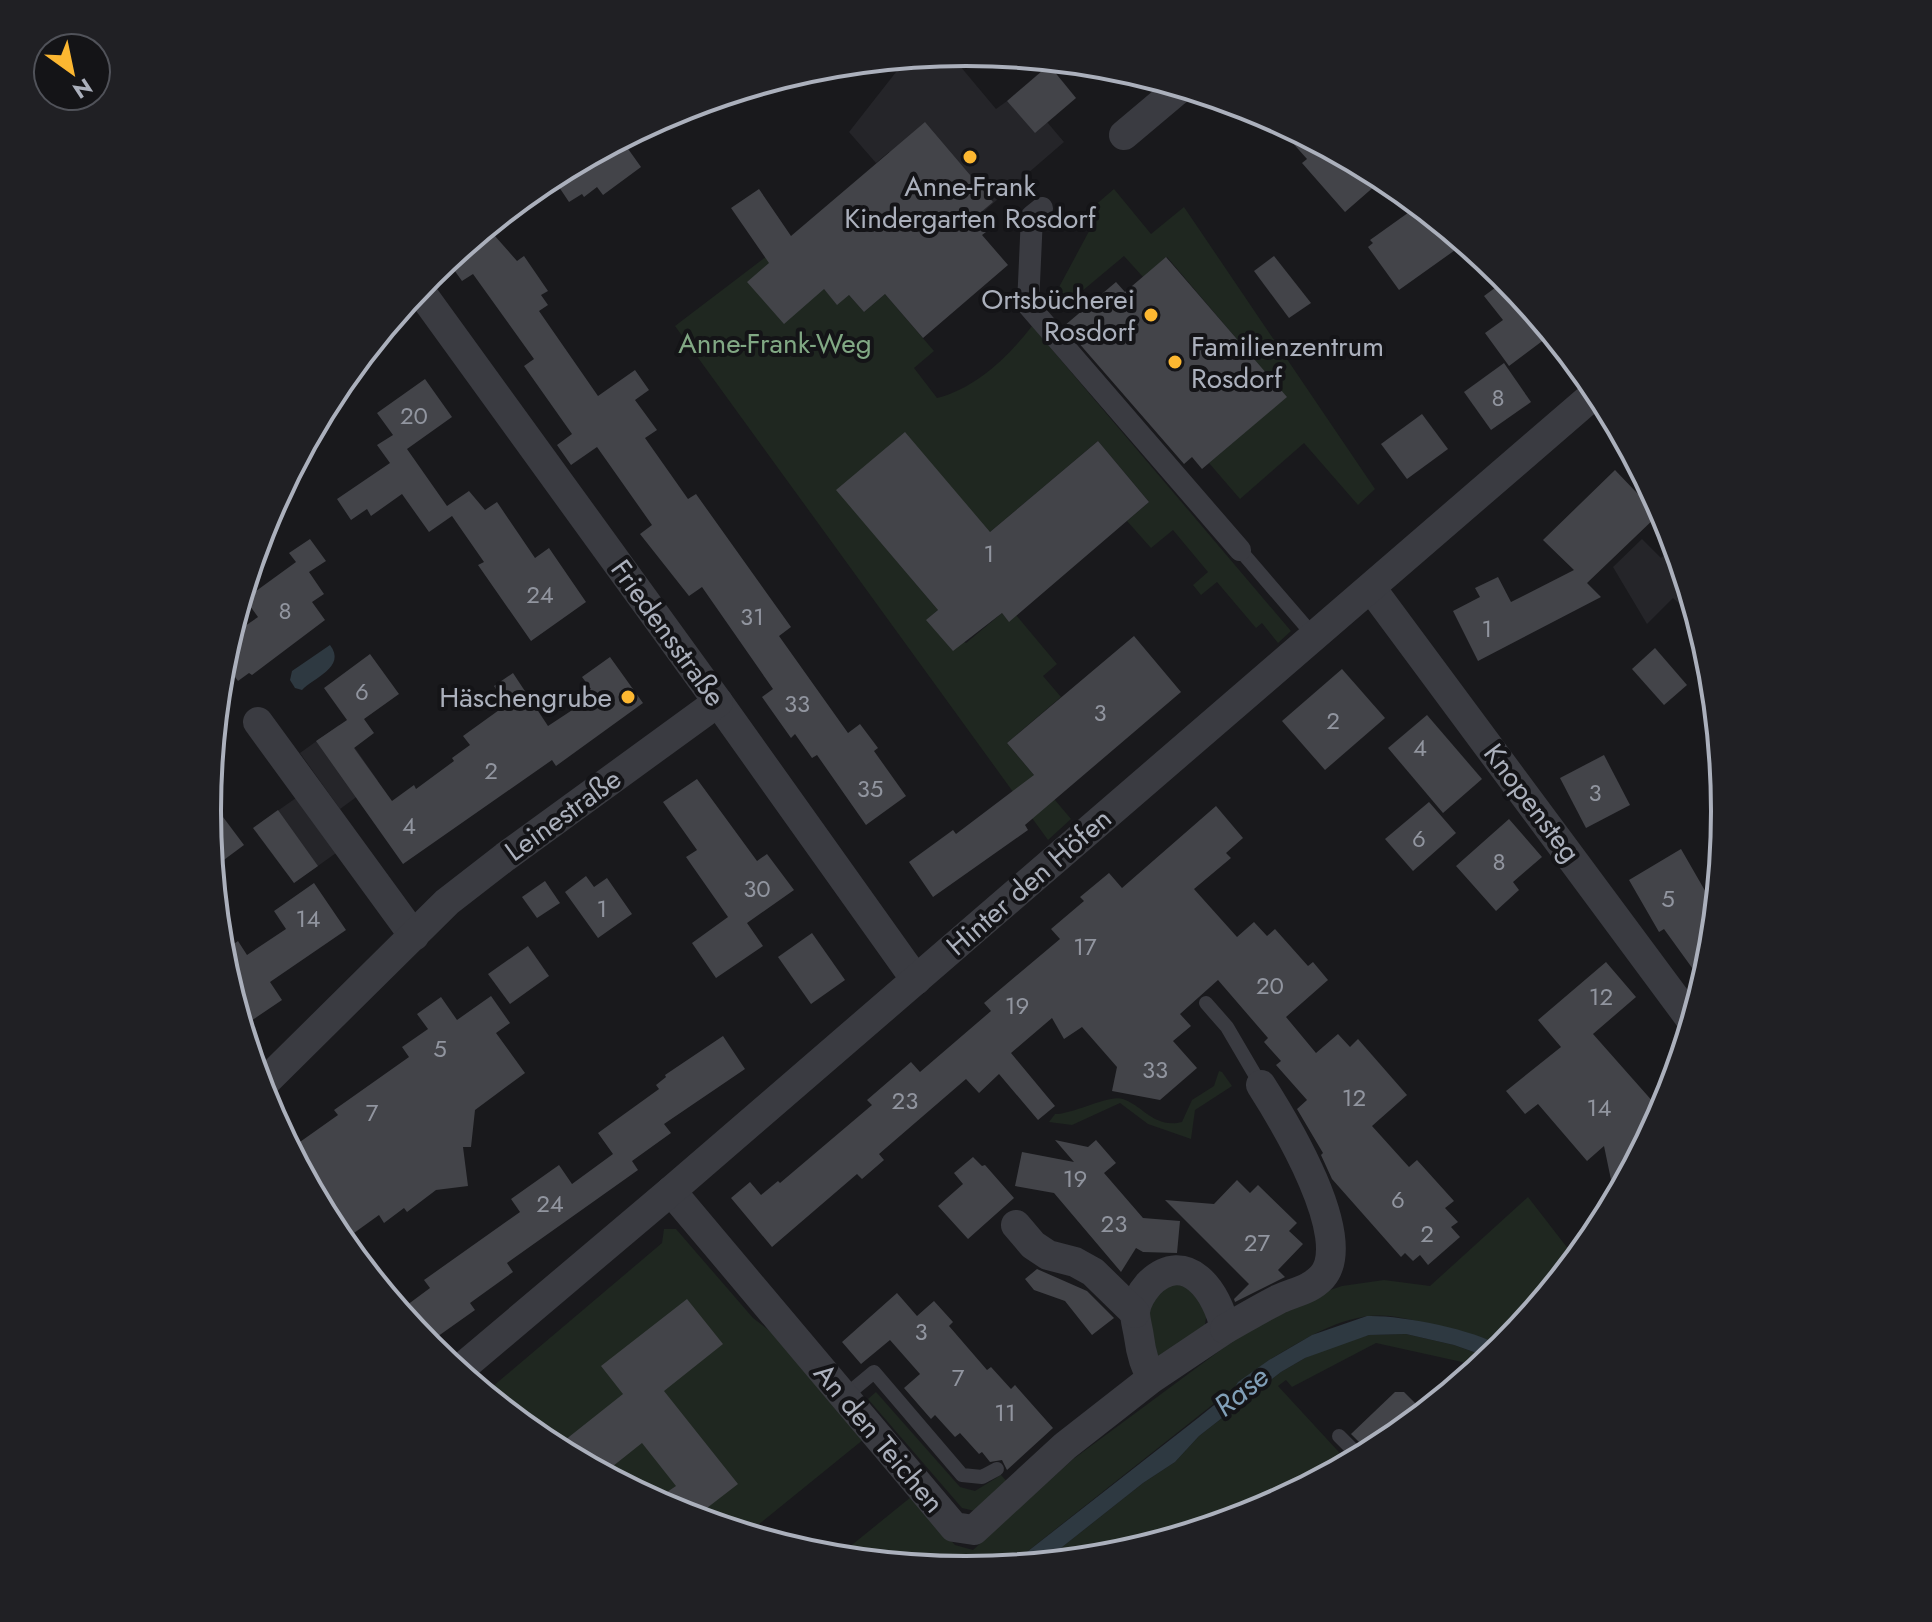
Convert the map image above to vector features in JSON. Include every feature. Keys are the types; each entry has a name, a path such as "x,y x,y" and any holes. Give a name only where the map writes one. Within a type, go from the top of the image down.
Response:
{"street":[{"path":"1124,135 1171,95"},
{"path":"1042,208 1032,216 1028,305 1240,550"},
{"name":"Friedensstraße","path":"426,299 916,980"},
{"name":"Hinter den Höfen","path":"467,1364 1587,400"},
{"name":"Knopensteg","path":"1371,588 1684,1010"},
{"name":"Leinestraße","path":"271,1076 447,902 718,702"},
{"path":"258,722 414,936"},
{"name":"An den Teichen","path":"671,1191 954,1527 974,1530 1065,1446 1152,1378 1225,1329 1280,1299 1311,1287 1329,1268 1330,1241 1318,1192 1289,1130 1261,1085"},
{"path":"1016,1225 1033,1245 1048,1255 1075,1262 1093,1272 1135,1313"},
{"path":"1152,1378 1144,1366 1135,1313 1137,1301 1152,1281 1173,1271 1202,1281 1211,1290 1225,1329"}],"lane":[{"path":"1240,550 1314,636"},
{"name":"An den Teichen","path":"1206,1003 1227,1027 1261,1085"},
{"path":"844,1397 874,1372 962,1475 982,1477 997,1469"},
{"path":"1339,1436 1351,1448"}],"shaded area":[{"name":"Anne-Frank Kindergarten Rosdorf","path":"960,66 996,109 1007,101 1047,122 1064,142 975,219 889,152 876,163 849,132 898,70"},
{"path":"1642,539 1661,558 1665,555 1682,606 1673,598 1647,624 1613,567"},
{"path":"339,725 378,781 340,809 300,753"},
{"path":"296,798 336,853 294,883 256,826"}],"green space":[{"path":"1114,189 1151,234 1184,207 1375,489 1358,505 1304,443 1240,499 1209,463 1286,397 1167,257 1143,277 1124,256 1069,302 1058,289 1094,222 1086,213"},
{"name":"Anne-Frank-Weg","path":"784,243 837,304 849,295 864,312 885,294 934,351 914,368 937,398 965,387 990,370 1032,326 1291,631 1278,643 1262,623 1256,628 1217,582 1201,595 1193,585 1208,572 1173,530 1151,548 1127,521 1149,502 1098,441 990,532 837,490 938,610 927,620 966,643 1002,613 1009,621 1016,615 1057,664 1043,676 1061,697 1007,743 1071,819 1048,840 675,326"},
{"path":"1219,1071 1232,1086 1195,1110 1191,1139 1148,1124 1120,1103 1072,1125 1049,1122 1055,1114 1117,1098 1130,1102 1157,1120 1182,1122 1192,1100 1214,1086"},
{"path":"1528,1197 1568,1249 1489,1341 1397,1317 1358,1318 1326,1328 1269,1360 1025,1553 966,1556 850,1547 911,1497 955,1545 973,1550 1072,1460 1226,1346 1289,1304 1342,1286 1384,1280 1430,1286"},
{"path":"664,1229 676,1229 753,1318 775,1335 864,1439 757,1526 681,1499 636,1479 552,1430 493,1386 662,1243"},
{"path":"1191,1284 1207,1311 1205,1325 1156,1359 1149,1319 1152,1299 1164,1287"},
{"path":"1406,1334 1477,1353 1465,1364 1376,1343 1292,1387 1286,1380 1278,1386 1341,1454 1296,1479 1205,1516 1159,1531 1058,1550 1143,1483 1175,1462 1199,1436 1281,1372 1342,1342 1369,1335"},
{"path":"876,1392 960,1487 975,1491 1001,1475 1008,1483 975,1511 962,1508 868,1399"}],"water":[{"path":"330,645 334,653 332,666 302,690 295,688 290,680 292,671"},
{"name":"Rase","path":"1367,1316 1436,1324 1491,1340 1477,1353 1406,1334 1369,1335 1305,1358 1281,1372 1199,1436 1175,1462 1143,1483 1058,1550 1025,1553 1198,1418 1234,1389 1238,1382 1312,1335"}],"building":[{"path":"1043,70 1054,71 1076,98 1035,133 1007,101"},
{"path":"925,122 993,202 974,218 986,232 982,235 1008,265 923,338 885,294 864,312 849,295 837,305 824,289 784,324 747,282 769,263 731,208 759,189 791,236"},
{"path":"1291,141 1373,188 1345,212 1302,163 1307,159"},
{"path":"627,148 641,167 603,195 597,187 584,197 582,194 569,202 559,187"},
{"path":"1409,212 1456,250 1399,290 1368,247 1373,243 1370,240"},
{"path":"494,235 517,261 524,256 548,291 541,295 548,305 539,311 598,396 635,370 649,390 635,400 657,430 645,438 688,499 696,494 791,627 779,636 848,733 860,724 878,748 874,751 906,796 866,825 817,755 812,758 795,734 791,738 762,697 773,689 702,587 689,596 640,534 652,525 597,447 571,465 557,445 572,434 524,366 534,359 473,274 462,281 454,270"},
{"path":"1274,256 1311,303 1289,318 1254,271"},
{"name":"Familienzentrum Rosdorf","path":"1166,257 1287,397 1202,469 1192,457 1184,464 1064,326 1116,282 1125,292"},
{"path":"1496,287 1543,340 1509,366 1485,333 1503,320 1484,296"},
{"path":"1504,363 1531,402 1491,430 1464,392"},
{"path":"425,379 452,417 407,449 447,506 469,491 485,510 497,502 535,558 549,548 586,602 531,641 478,565 484,562 452,516 429,532 402,494 371,516 367,509 351,520 337,499 390,463 377,445 393,435 377,413"},
{"path":"1422,414 1448,449 1407,479 1381,444"},
{"path":"905,432 990,532 1098,441 1149,502 1009,622 1002,613 953,651 926,620 938,610 836,490"},
{"path":"1615,470 1641,498 1652,521 1587,583 1601,597 1478,661 1453,611 1480,597 1475,588 1498,577 1511,602 1574,570 1543,540"},
{"path":"310,539 326,561 309,572 324,594 312,602 325,620 252,675 249,673 238,681 233,675 244,627 258,617 250,606 254,592 296,562 289,553"},
{"path":"1134,636 1181,692 1025,825 1028,830 933,897 909,862 953,830 956,834 1034,775 1007,743"},
{"path":"1655,648 1687,685 1664,705 1632,669"},
{"path":"370,654 399,694 364,719 374,733 354,748 392,801 414,785 416,789 470,745 463,736 506,705 494,686 513,673 548,726 589,699 585,693 591,689 582,677 610,657 643,703 556,766 552,760 403,864 316,741 347,720 324,688"},
{"path":"1342,669 1385,718 1325,770 1282,721"},
{"path":"1427,715 1482,779 1443,813 1388,748"},
{"path":"1604,755 1630,805 1586,828 1560,778"},
{"path":"697,779 757,861 767,854 794,890 747,923 763,946 716,978 692,943 728,917 686,857 697,850 663,802"},
{"path":"1429,802 1456,833 1413,871 1385,839"},
{"path":"1216,806 1243,838 1226,853 1231,858 1194,889 1237,937 1254,922 1267,936 1275,929 1308,966 1313,962 1328,980 1286,1017 1316,1053 1338,1034 1350,1047 1358,1039 1407,1095 1372,1126 1409,1167 1417,1160 1454,1201 1445,1208 1458,1222 1451,1227 1460,1237 1428,1265 1420,1255 1413,1261 1405,1253 1401,1257 1332,1179 1321,1155 1323,1153 1297,1109 1307,1100 1276,1065 1281,1061 1264,1042 1268,1038 1218,980 1180,1014 1191,1026 1173,1041 1197,1068 1160,1100 1112,1091 1117,1067 1082,1027 1064,1039 1052,1018 1011,1053 1055,1106 1038,1120 999,1074 979,1093 966,1079 879,1154 884,1160 862,1179 857,1174 772,1247 731,1198 750,1182 761,1195 778,1181 780,1183 872,1105 867,1100 911,1062 920,1072 991,1011 984,1003 1060,939 1051,929 1084,901 1080,897 1109,873 1122,888"},
{"path":"278,810 318,866 294,883 253,828"},
{"path":"221,815 244,845 223,861"},
{"path":"1509,819 1542,857 1513,882 1519,890 1496,911 1456,866"},
{"path":"1681,849 1706,893 1694,970 1664,929 1659,932 1629,880"},
{"path":"586,876 594,887 607,878 632,914 598,938 565,892"},
{"path":"545,881 560,903 537,918 522,897"},
{"path":"314,883 346,930 270,982 282,1000 251,1021 233,944 238,941 247,955 286,929 274,911"},
{"path":"812,933 845,980 811,1004 778,957"},
{"path":"528,946 549,976 510,1004 488,974"},
{"path":"1606,962 1636,997 1593,1034 1652,1101 1612,1183 1604,1146 1587,1161 1538,1104 1525,1114 1506,1091 1561,1047 1538,1020"},
{"path":"491,996 510,1023 496,1033 525,1073 475,1110 471,1147 463,1147 468,1186 436,1190 407,1212 404,1208 384,1223 379,1215 354,1233 299,1143 338,1115 334,1110 409,1057 402,1047 428,1029 417,1014 441,997 457,1020"},
{"path":"723,1036 745,1069 664,1124 671,1133 632,1161 638,1170 507,1263 513,1272 470,1303 475,1310 438,1336 408,1304 430,1288 424,1280 520,1212 511,1199 559,1165 572,1184 613,1154 598,1133 659,1089 656,1085 665,1075"},
{"path":"1055,1140 1088,1147 1096,1140 1116,1163 1104,1173 1143,1218 1180,1221 1177,1253 1143,1252 1136,1248 1121,1272 1054,1193 1015,1186 1022,1152 1074,1162"},
{"path":"973,1157 982,1166 985,1165 1014,1198 968,1239 938,1206 963,1184 954,1173"},
{"path":"1237,1180 1250,1193 1258,1185 1297,1223 1289,1231 1303,1244 1278,1270 1285,1277 1235,1302 1234,1299 1249,1284 1165,1200 1214,1204"},
{"path":"1037,1269 1087,1291 1114,1318 1092,1335 1065,1301 1034,1290 1025,1279"},
{"path":"897,1293 917,1316 934,1301 953,1322 949,1326 987,1370 991,1367 1011,1389 1015,1385 1053,1428 1007,1470 1002,1460 990,1462 960,1433 955,1437 935,1415 931,1419 904,1388 920,1374 890,1340 861,1364 842,1342"},
{"path":"687,1299 723,1344 664,1391 738,1484 706,1508 668,1493 676,1486 642,1443 613,1466 566,1439 623,1394 601,1366"},
{"path":"1395,1392 1404,1392 1416,1404 1360,1443 1351,1434"}],"place":[{"name":"Anne-Frank Kindergarten Rosdorf","path":"970,157"},
{"name":"Ortsbücherei Rosdorf","path":"1151,315"},
{"name":"Familienzentrum Rosdorf","path":"1175,362"},
{"name":"Häschengrube","path":"628,697"}]}
